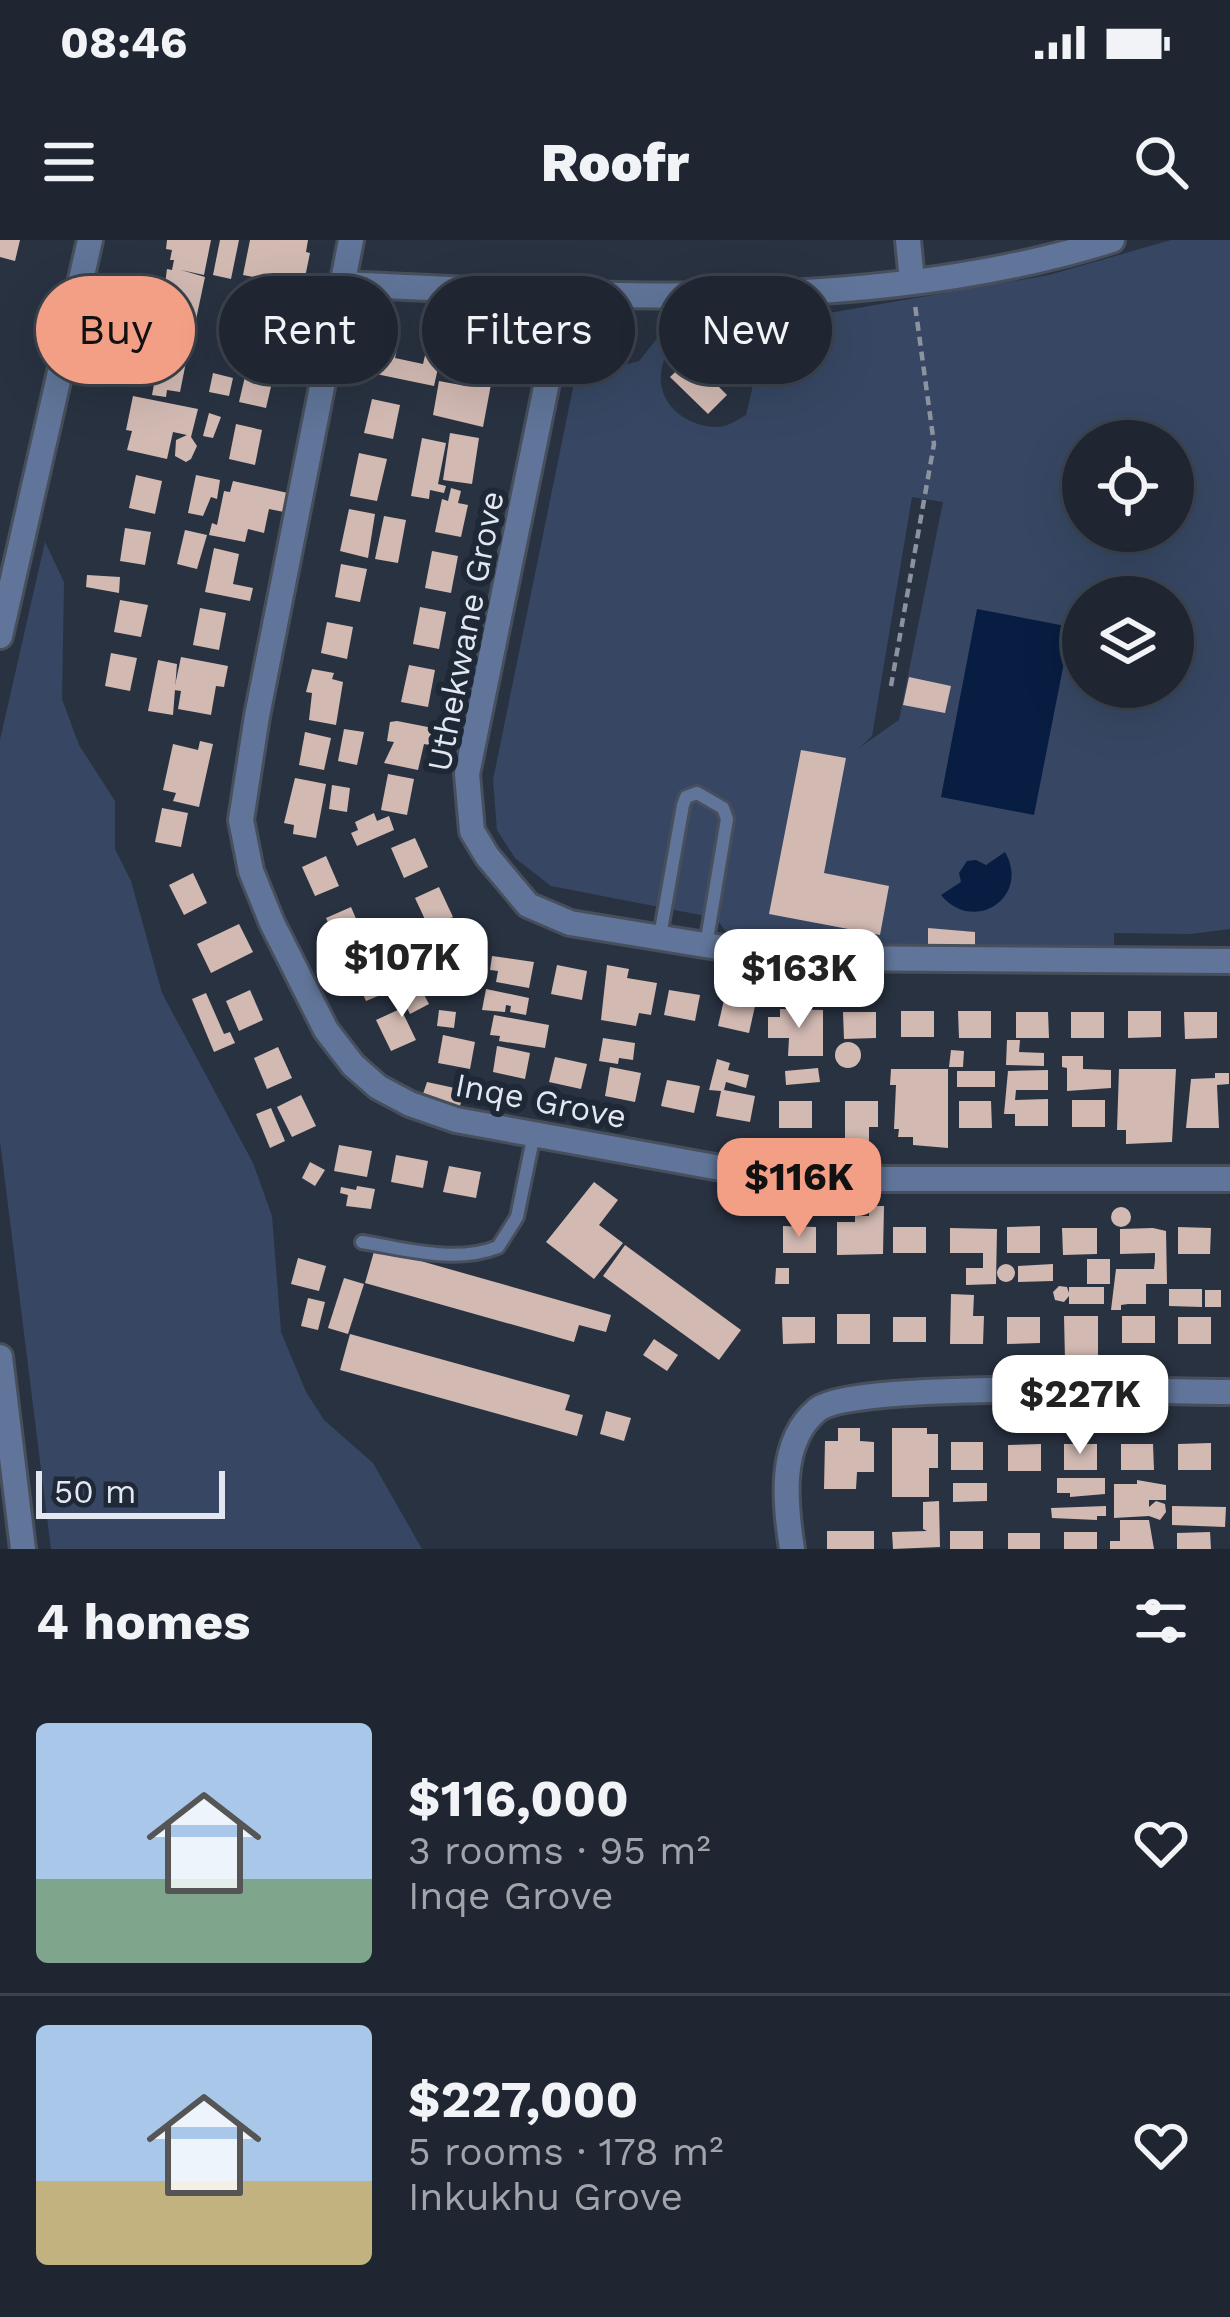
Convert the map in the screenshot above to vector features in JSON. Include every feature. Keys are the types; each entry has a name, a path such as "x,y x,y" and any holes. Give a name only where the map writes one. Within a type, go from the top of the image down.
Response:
{"street":[{"path":"0,636 90,240"},
{"name":"Inqe Grove","path":"343,276 350,240"},
{"path":"908,240 912,281"},
{"path":"635,294 770,293 912,281 1112,240"},
{"name":"Inqe Grove","path":"322,384 244,788 244,843 272,923 326,1030 353,1065 378,1087 456,1120 736,1171 884,1179 1230,1179"},
{"name":"Uthekwane Grove","path":"547,384 467,774 472,831 502,877 528,905 570,923 818,958 1230,961"},
{"path":"0,1358 23,1549"},
{"path":"792,1549 789,1462 796,1436 807,1420 832,1400 912,1392 1230,1392"}],"lane":[{"path":"660,936 683,806 686,796 697,793 723,808 727,819 706,945"},
{"path":"362,1242 448,1255 473,1255 498,1247 517,1217 534,1133"}],"path":[{"path":"891,686 934,444 912,281"}],"shaded area":[{"path":"1171,240 1230,240 1230,929 1190,934 1114,933 1114,945 860,946 727,933 716,918 551,886 515,858 497,830 493,780 574,384 635,384 635,362 659,336 659,384 668,402 695,423 723,426 746,415 754,384 832,384 832,313 1049,275","holes":["912,497 943,502 899,720 859,748 872,736"]},
{"path":"45,542 64,582 62,699 79,745 115,801 115,849 131,881 162,993 253,1163 272,1216 281,1332 306,1392 324,1420 373,1463 422,1549 51,1549 0,1141 0,740"},
{"path":"977,609 1062,625 1062,673 1034,815 941,797"},
{"path":"1005,852 1011,883 995,905 969,911 941,895 961,882 959,873 967,861 986,865"}],"building":[{"path":"0,240 20,240 15,261 0,257"},
{"path":"167,240 211,240 204,275 181,270 205,277 195,324 195,276 166,276 174,260 170,260 172,250 166,249"},
{"path":"220,240 239,240 232,276 213,275"},
{"path":"250,240 308,240 305,276 243,275"},
{"path":"398,359 422,364 422,384 398,379"},
{"path":"213,373 219,374 219,384 232,384 229,396 209,392"},
{"path":"154,384 182,384 180,392 152,395"},
{"path":"243,384 272,384 266,408 239,402"},
{"path":"438,384 491,384 483,427 433,415"},
{"path":"677,384 716,384 727,395 708,414"},
{"path":"133,396 198,409 191,437 197,446 191,459 186,462 175,456 176,440 187,435 173,432 167,459 127,450"},
{"path":"372,399 400,405 393,439 364,433"},
{"path":"209,413 221,417 213,438 203,436"},
{"path":"236,424 262,430 255,465 229,459"},
{"path":"450,433 479,438 472,484 443,480"},
{"path":"422,438 446,443 438,484 446,486 444,493 430,490 429,499 411,496"},
{"path":"359,453 387,459 377,501 350,496"},
{"path":"136,475 162,481 155,514 129,508"},
{"path":"196,475 220,480 217,499 211,497 203,516 188,513"},
{"path":"233,481 288,493 284,512 269,509 264,533 248,529 245,542 209,535 212,523 217,525 224,491 230,492"},
{"path":"451,488 461,491 458,503 468,505 461,537 435,532 442,499 448,501"},
{"path":"349,509 375,514 368,558 340,551"},
{"path":"384,516 406,520 398,563 375,559"},
{"path":"125,528 151,532 145,565 120,561"},
{"path":"185,530 207,535 197,569 177,564"},
{"path":"214,548 239,554 233,584 253,588 250,601 205,592"},
{"path":"432,551 458,556 451,593 425,588"},
{"path":"341,564 367,569 360,602 335,597"},
{"path":"87,575 120,577 119,593 86,587"},
{"path":"120,600 148,605 141,637 114,632"},
{"path":"420,607 446,612 439,649 413,644"},
{"path":"200,608 226,613 219,650 193,645"},
{"path":"327,622 353,627 347,659 321,653"},
{"path":"111,653 137,658 130,691 105,686"},
{"path":"181,657 228,666 224,687 216,686 211,715 178,709 181,691 174,690"},
{"path":"158,660 177,664 173,715 148,711"},
{"path":"409,665 435,670 428,707 401,702"},
{"path":"312,669 334,673 332,679 343,682 336,725 309,720 312,693 306,692"},
{"path":"909,677 951,686 945,713 903,705"},
{"path":"390,722 433,728 418,770 384,763 394,742 387,741"},
{"path":"344,729 364,732 357,765 338,761"},
{"path":"305,732 331,738 324,770 299,765"},
{"path":"200,741 213,744 199,807 173,801 176,793 163,790 173,744 198,750"},
{"path":"801,750 846,758 824,873 889,886 880,935 769,914"},
{"path":"388,774 414,779 407,815 381,810"},
{"path":"295,778 326,784 316,838 293,834 294,825 284,823"},
{"path":"332,785 350,788 347,812 329,809"},
{"path":"162,808 188,813 181,847 155,842"},
{"path":"374,813 377,821 389,816 394,830 357,846 351,833 358,830 355,822"},
{"path":"415,838 428,867 404,878 391,848"},
{"path":"326,856 339,886 315,896 302,867"},
{"path":"193,873 207,903 184,915 169,885"},
{"path":"439,887 453,917 429,928 415,898"},
{"path":"351,907 364,937 340,948 326,918"},
{"path":"239,924 253,952 211,973 197,944"},
{"path":"928,928 975,932 975,946 928,946"},
{"path":"465,937 478,967 454,978 441,948"},
{"path":"492,956 534,962 529,988 496,982 498,971 490,970"},
{"path":"377,961 390,991 366,1001 353,972"},
{"path":"557,965 587,971 582,1000 551,994"},
{"path":"607,965 629,969 627,978 657,983 651,1015 639,1013 636,1026 601,1020"},
{"path":"420,987 429,1004 410,1014 407,1008 402,1011 416,1040 391,1051 376,1020 400,1009 395,1001"},
{"path":"486,989 529,998 526,1015 510,1012 511,1006 506,1005 505,1012 482,1010"},
{"path":"250,990 263,1020 239,1031 226,1001"},
{"path":"669,990 700,995 695,1021 664,1015"},
{"path":"206,993 224,1034 230,1032 235,1043 214,1052 192,999"},
{"path":"724,1000 755,1006 749,1033 718,1026"},
{"path":"780,1009 823,1010 823,1056 788,1056 789,1038 768,1038 768,1017 780,1017"},
{"path":"439,1010 456,1012 454,1028 437,1026"},
{"path":"901,1011 934,1011 934,1037 901,1037"},
{"path":"958,1011 991,1011 991,1038 959,1038"},
{"path":"1128,1011 1161,1011 1161,1037 1128,1038"},
{"path":"843,1012 876,1012 876,1038 844,1039"},
{"path":"1016,1012 1048,1012 1049,1038 1016,1038"},
{"path":"1071,1012 1104,1012 1104,1038 1071,1038"},
{"path":"1184,1012 1217,1012 1217,1038 1185,1039"},
{"path":"494,1015 549,1025 545,1048 499,1041 500,1036 490,1035"},
{"path":"443,1035 475,1042 470,1069 438,1063"},
{"path":"603,1038 635,1043 633,1060 599,1061"},
{"path":"1007,1040 1020,1040 1019,1052 1044,1053 1044,1066 1006,1065"},
{"path":"848,1042 861,1055 848,1068 835,1055"},
{"path":"497,1046 530,1053 525,1079 493,1072"},
{"path":"278,1047 292,1078 267,1089 254,1058"},
{"path":"951,1050 964,1051 963,1067 949,1067"},
{"path":"1062,1056 1083,1056 1083,1069 1111,1070 1111,1088 1067,1091"},
{"path":"555,1057 587,1064 581,1089 549,1082"},
{"path":"717,1059 730,1063 728,1070 749,1075 746,1088 726,1082 724,1090 755,1096 750,1122 716,1116 721,1091 709,1090"},
{"path":"610,1067 641,1073 635,1102 605,1096"},
{"path":"818,1068 820,1082 786,1085 785,1071"},
{"path":"891,1069 948,1069 948,1148 913,1145 913,1137 898,1137"},
{"path":"1119,1069 1176,1069 1172,1142 1126,1144 1126,1130 1117,1130"},
{"path":"1048,1070 1048,1090 1016,1090 1015,1100 1048,1099 1048,1126 1015,1126 1015,1114 1004,1114 1008,1071"},
{"path":"957,1071 995,1071 995,1087 957,1087"},
{"path":"1215,1073 1229,1073 1229,1084 1217,1085 1219,1128 1186,1128 1191,1079 1215,1078"},
{"path":"667,1080 700,1086 694,1113 661,1106"},
{"path":"427,1082 464,1090 460,1106 422,1097"},
{"path":"301,1095 316,1126 292,1137 277,1107"},
{"path":"1072,1100 1105,1100 1105,1127 1072,1127"},
{"path":"779,1101 812,1101 812,1128 779,1128"},
{"path":"845,1101 878,1101 878,1127 869,1127 869,1147 845,1147"},
{"path":"959,1101 991,1101 992,1128 959,1128"},
{"path":"271,1108 285,1141 270,1148 256,1114"},
{"path":"596,1112 620,1116 618,1127 594,1124"},
{"path":"339,1145 372,1151 367,1177 334,1171"},
{"path":"396,1155 428,1161 423,1188 391,1182"},
{"path":"310,1162 325,1170 315,1186 302,1178"},
{"path":"449,1166 481,1172 476,1198 443,1192"},
{"path":"594,1182 618,1200 599,1225 623,1243 594,1279 546,1242"},
{"path":"357,1186 375,1189 371,1209 346,1206 348,1195 340,1193 341,1187 356,1190"},
{"path":"869,1206 884,1206 883,1254 837,1255 837,1222 869,1216"},
{"path":"1121,1207 1131,1217 1121,1227 1111,1217"},
{"path":"783,1226 816,1227 816,1253 783,1253"},
{"path":"1040,1226 1040,1253 1007,1253 1007,1227"},
{"path":"893,1227 926,1227 926,1253 893,1253"},
{"path":"1178,1227 1211,1228 1210,1254 1178,1254"},
{"path":"950,1228 997,1229 996,1284 966,1285 966,1268 983,1268 983,1253 950,1253"},
{"path":"1062,1228 1097,1228 1097,1254 1063,1255"},
{"path":"1120,1229 1166,1231 1167,1284 1146,1284 1146,1304 1111,1310 1116,1269 1154,1269 1155,1253 1120,1254"},
{"path":"625,1245 741,1330 719,1360 603,1276"},
{"path":"375,1248 611,1315 606,1332 579,1325 574,1342 365,1283"},
{"path":"298,1258 326,1266 319,1291 291,1284"},
{"path":"1087,1259 1110,1259 1110,1284 1087,1284"},
{"path":"1006,1264 1015,1273 1006,1282 997,1273"},
{"path":"1053,1264 1053,1281 1018,1282 1018,1266"},
{"path":"776,1268 789,1268 789,1284 775,1284"},
{"path":"344,1278 364,1284 348,1334 328,1328"},
{"path":"1059,1286 1067,1287 1069,1293 1069,1287 1104,1287 1104,1304 1069,1304 1069,1296 1064,1302 1055,1300 1053,1292"},
{"path":"1169,1289 1202,1289 1202,1307 1169,1306"},
{"path":"1205,1290 1221,1290 1221,1307 1205,1307"},
{"path":"951,1294 974,1295 973,1316 984,1316 983,1344 950,1344"},
{"path":"308,1298 325,1302 318,1330 301,1326"},
{"path":"837,1314 870,1314 870,1344 837,1344"},
{"path":"1064,1316 1098,1316 1098,1360 1065,1360"},
{"path":"1122,1316 1155,1316 1155,1343 1122,1343"},
{"path":"782,1317 815,1317 815,1343 783,1344"},
{"path":"893,1317 926,1317 926,1342 893,1342"},
{"path":"1007,1317 1040,1317 1040,1343 1007,1344"},
{"path":"1178,1317 1211,1317 1211,1344 1178,1344"},
{"path":"350,1334 570,1395 565,1410 583,1415 577,1436 340,1370"},
{"path":"654,1339 678,1355 667,1371 643,1355"},
{"path":"606,1411 631,1418 624,1441 600,1434"},
{"path":"838,1428 860,1428 860,1441 874,1442 874,1472 857,1472 856,1489 824,1489 825,1441 838,1441"},
{"path":"892,1428 927,1428 927,1434 938,1434 938,1468 929,1468 929,1497 892,1497"},
{"path":"951,1442 983,1442 983,1470 951,1470"},
{"path":"1211,1443 1211,1470 1178,1470 1178,1444"},
{"path":"1041,1444 1041,1471 1008,1471 1008,1445"},
{"path":"1064,1444 1097,1444 1097,1470 1064,1470"},
{"path":"1121,1444 1153,1444 1154,1470 1121,1470"},
{"path":"1057,1478 1105,1478 1105,1494 1070,1497 1070,1493 1057,1493"},
{"path":"1137,1480 1166,1485 1166,1500 1149,1500 1149,1507 1156,1501 1165,1504 1160,1520 1114,1518 1114,1484 1137,1484"},
{"path":"953,1483 987,1483 987,1501 953,1502"},
{"path":"939,1501 940,1547 893,1549 892,1532 927,1531 923,1529 923,1502"},
{"path":"1106,1506 1106,1516 1097,1516 1097,1520 1052,1518 1051,1508"},
{"path":"1172,1506 1226,1507 1225,1527 1172,1525"},
{"path":"1120,1520 1149,1520 1154,1549 1110,1549 1110,1541 1120,1541"},
{"path":"827,1531 874,1531 874,1549 827,1549"},
{"path":"950,1531 983,1531 983,1549 950,1549"},
{"path":"1064,1532 1097,1532 1097,1549 1064,1549"},
{"path":"1210,1532 1211,1549 1177,1549 1177,1533"},
{"path":"1008,1533 1040,1533 1040,1549 1008,1549"}]}
